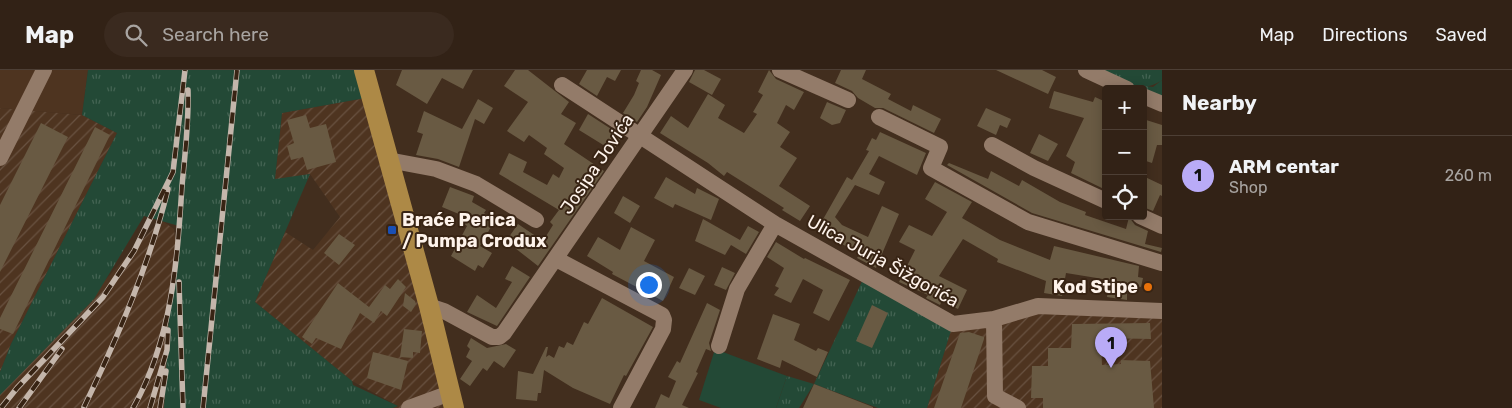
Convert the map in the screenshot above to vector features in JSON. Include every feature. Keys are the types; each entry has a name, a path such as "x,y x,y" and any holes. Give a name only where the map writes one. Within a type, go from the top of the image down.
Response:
{"main road":[{"path":"364,70 429,306 452,400"}],"street":[{"path":"0,158 44,70"},
{"name":"Josipa Jovića","path":"429,306 444,311 492,337 499,338 512,323 685,70"},
{"path":"780,70 848,100"},
{"path":"1086,70 1118,85"},
{"name":"Ulica Jurja Šižgorića","path":"562,85 775,224 953,324 994,319 1038,306 1162,311"},
{"path":"1147,98 1162,104"},
{"path":"879,118 940,147 932,168 1028,222 1162,262"},
{"path":"992,145 1034,168 1102,199"},
{"path":"388,160 436,170 476,184 536,220"},
{"path":"1147,219 1162,226"},
{"path":"719,346 737,289 775,224"},
{"path":"556,259 662,315 664,329 621,408"},
{"path":"994,319 995,396 1018,408"},
{"path":"409,408 452,400"}],"shaded area":[{"path":"0,70 88,70 82,115 0,108"},
{"path":"371,97 447,408 393,408 398,406 352,381 255,302 285,232 313,250 340,217 310,174 275,180 282,113"},
{"path":"0,108 82,115 117,133 11,344 0,372"},
{"path":"161,220 174,229 193,408 0,408 0,393"},
{"path":"1038,306 1162,311 1162,408 927,408 953,324"}],"green space":[{"path":"88,70 364,70 371,97 282,113 275,179 310,174 255,302 352,381 353,385 398,406 393,408 164,408 169,312 179,226 144,216 94,299 0,395 0,372 11,344 117,133 82,115"},
{"path":"1086,70 1162,70 1162,80 1147,86 1124,85"},
{"path":"1162,80 1162,104 1147,92 1147,86 1153,87"},
{"path":"1109,81 1138,85 1118,85"},
{"path":"865,275 953,324 927,408 878,408 814,384"},
{"path":"715,349 787,376 776,408 721,408 699,400"},
{"path":"787,376 814,384 799,408 776,408"}],"building":[{"path":"402,70 473,70 463,89 442,78 427,104 396,85"},
{"path":"515,70 528,70 569,102 561,114 576,123 564,144 604,171 538,266 506,241 518,224 543,241 553,225 550,222 559,210 499,174 509,153 527,162 523,172 547,185 553,174 559,178 564,168 544,154 547,148 529,135 524,142 507,131 528,102 504,86"},
{"path":"587,70 621,70 615,81 607,77 597,96 579,84"},
{"path":"641,70 652,70 661,75 647,107 637,122 623,113 634,95 639,83 636,81"},
{"path":"695,70 704,70 721,79 712,95 689,82"},
{"path":"769,70 776,79 804,92 794,110 786,105 777,123 790,132 780,147 797,158 779,186 810,206 800,221 782,210 784,208 727,172 724,176 708,163 660,133 671,116 688,128 708,94 725,105 718,118 744,133 757,114 753,112 763,95 758,92"},
{"path":"841,70 866,70 862,79 891,94 888,99 911,111 913,105 941,119 934,133 883,108 875,108 858,98 852,91 835,83"},
{"path":"996,70 1042,70 1056,77 1048,94"},
{"path":"1054,91 1093,102 1095,97 1102,100 1102,188 1071,173 1075,162 1066,156 1084,118 1049,108"},
{"path":"478,99 493,108 484,124 475,119 459,167 438,159 416,155 423,134 417,132 424,111 462,129"},
{"path":"827,102 846,110 840,123 832,125 820,118"},
{"path":"986,108 1011,119 1007,128 1000,125 996,135 977,126"},
{"path":"588,114 622,136 613,151 579,130"},
{"path":"306,115 310,128 326,124 336,162 307,170 303,157 291,160 287,146 294,143 287,120"},
{"path":"1147,120 1162,125 1162,145 1157,145 1152,163 1147,161"},
{"path":"41,123 68,137 0,272 0,205"},
{"path":"95,127 110,135 13,334 0,329 0,318"},
{"path":"880,132 926,153 917,175 879,156 869,174 885,182 879,195 855,185 835,217 842,225 868,237 882,206 899,214 876,268 857,258 860,254 817,230 847,177 852,180 869,151 866,150 872,138 876,140"},
{"path":"1039,134 1058,144 1048,161 1030,153"},
{"path":"949,163 988,179 991,171 1019,186 1022,180 1060,202 1086,212 1085,215 1126,229 1128,220 1131,220 1135,225 1148,231 1145,244 1162,248 1161,252 1032,213 947,165"},
{"path":"666,177 695,194 697,188 719,199 711,220 675,204 673,208 654,198"},
{"path":"1147,178 1162,185 1162,196 1160,195 1153,211 1147,209"},
{"path":"935,182 972,202 962,218 1000,240 1050,260 1054,246 1139,266 1138,277 1143,278 1141,287 1135,286 1134,293 1127,293 1127,300 1107,297 1109,280 1066,273 1062,296 1044,293 1046,281 997,262 998,259 963,239 939,276 967,290 958,309 942,301 940,305 926,298 928,295 899,282 915,250 899,242 909,225 932,236 947,212 925,199"},
{"path":"450,187 474,196 472,202 486,210 484,213 495,220 480,246 492,253 483,268 478,265 475,271 451,256 467,226 463,223 466,217 442,207"},
{"path":"623,196 640,206 630,223 614,213"},
{"path":"703,219 740,240 748,226 759,232 746,254 731,245 725,255 695,241"},
{"path":"631,227 655,240 644,261 674,277 663,301 612,274 613,272 587,256 598,237 620,250"},
{"path":"339,234 355,245 339,265 324,253"},
{"path":"776,242 804,259 850,280 829,321 813,313 823,290 803,279 791,303 774,295 779,288 775,286 784,268 767,257"},
{"path":"512,266 530,277 497,326 467,312 477,295 496,308 512,282 505,279"},
{"path":"722,267 735,273 726,290 714,285"},
{"path":"689,268 705,276 695,295 679,288"},
{"path":"398,279 406,287 387,316 381,311 374,323 360,313 341,349 316,338 312,344 302,337 338,283 369,307 385,285 390,289"},
{"path":"405,293 416,304 411,312 403,306"},
{"path":"602,298 653,327 626,376 624,375 610,404 573,388 544,370 541,393 538,393 537,401 516,399 518,371 533,374 546,347 548,347 546,357 549,355 554,358 559,346 564,348 567,342 573,345 584,322 588,324"},
{"path":"707,303 720,310 709,343 711,351 706,349 696,372 698,373 682,405 689,408 655,408 661,394 669,398 676,381 668,377 677,361 680,363"},
{"path":"872,305 888,313 872,348 856,341"},
{"path":"773,314 800,324 794,340 816,351 818,348 828,352 817,377 782,360 780,368 757,359"},
{"path":"1150,323 1151,339 1101,338 1102,365 1121,364 1121,360 1150,361 1154,408 1043,408 1043,398 1031,398 1032,366 1048,366 1048,348 1071,348 1072,324"},
{"path":"404,329 422,331 420,353 413,352 413,358 400,357"},
{"path":"969,332 984,337 984,339 961,408 934,408 960,333"},
{"path":"471,338 487,348 506,344 516,350 504,368 494,361 487,371 483,368 470,386 460,379 472,361 466,357 470,349 467,346"},
{"path":"373,352 408,361 401,390 367,378"},
{"path":"814,384 873,407 873,408 803,408"}],"railway":[{"path":"1,408 17,388 103,297 134,251 173,172 185,70"},
{"path":"203,408 237,70"},
{"path":"133,408 146,382 156,355 164,328 175,272 187,126 188,90"},
{"path":"84,407 132,300 152,246 168,189"},
{"path":"179,282 183,408"},
{"path":"150,408 167,350 168,330"},
{"path":"19,408 62,349"},
{"path":"160,408 166,371"}],"place":[{"name":"Braće Perica / Pumpa Crodux","path":"392,230"},
{"name":"Kod Stipe","path":"1148,287"},
{"name":"ARM centar","path":"1111,368"}]}
